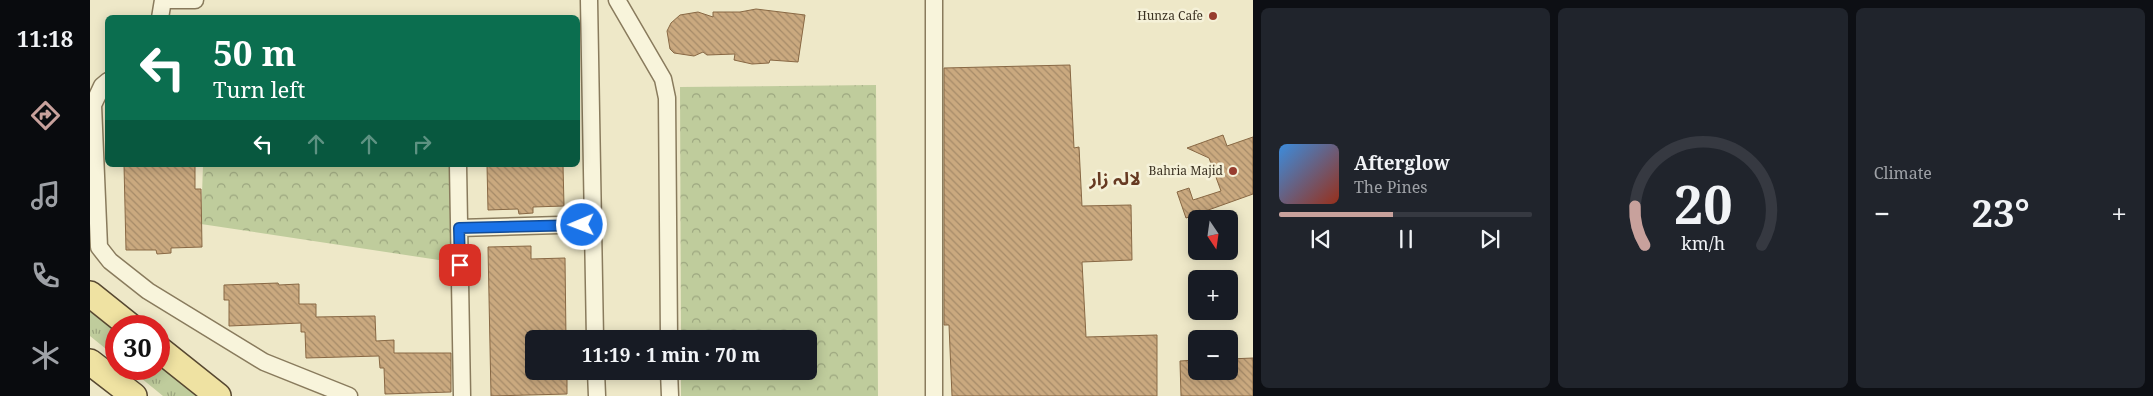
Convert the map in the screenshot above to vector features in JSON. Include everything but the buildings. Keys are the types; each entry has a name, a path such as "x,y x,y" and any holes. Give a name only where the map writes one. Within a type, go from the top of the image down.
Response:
{"main road":[{"path":"90,294 116,315"},
{"path":"170,358 218,396"},
{"path":"90,362 134,396"}],"street":[{"path":"160,15 163,0 195,0"},
{"path":"589,0 596,330"},
{"path":"617,0 659,71 667,98 669,330"},
{"path":"934,0 934,396"},
{"path":"105,84 93,105 99,247 110,261 148,291 264,362 349,396"},
{"path":"458,167 462,396"},
{"path":"459,228 593,224"},
{"path":"596,380 597,396"},
{"path":"669,380 670,396"}],"green space":[{"path":"876,85 878,396 681,396 681,380 817,380 817,330 681,330 680,87"},
{"path":"203,167 451,167 452,262 201,224"},
{"path":"90,309 105,321 105,348 90,336"},
{"path":"170,374 199,396 163,396 143,380 170,380"}],"place":[{"name":"Hunza Cafe","path":"1213,16"},
{"name":"Bahria Majid","path":"1233,171"}],"district":[{"name":"لالہ زار","path":"1115,179"}],"route":[{"path":"460,265 459,228 582,225"}]}
